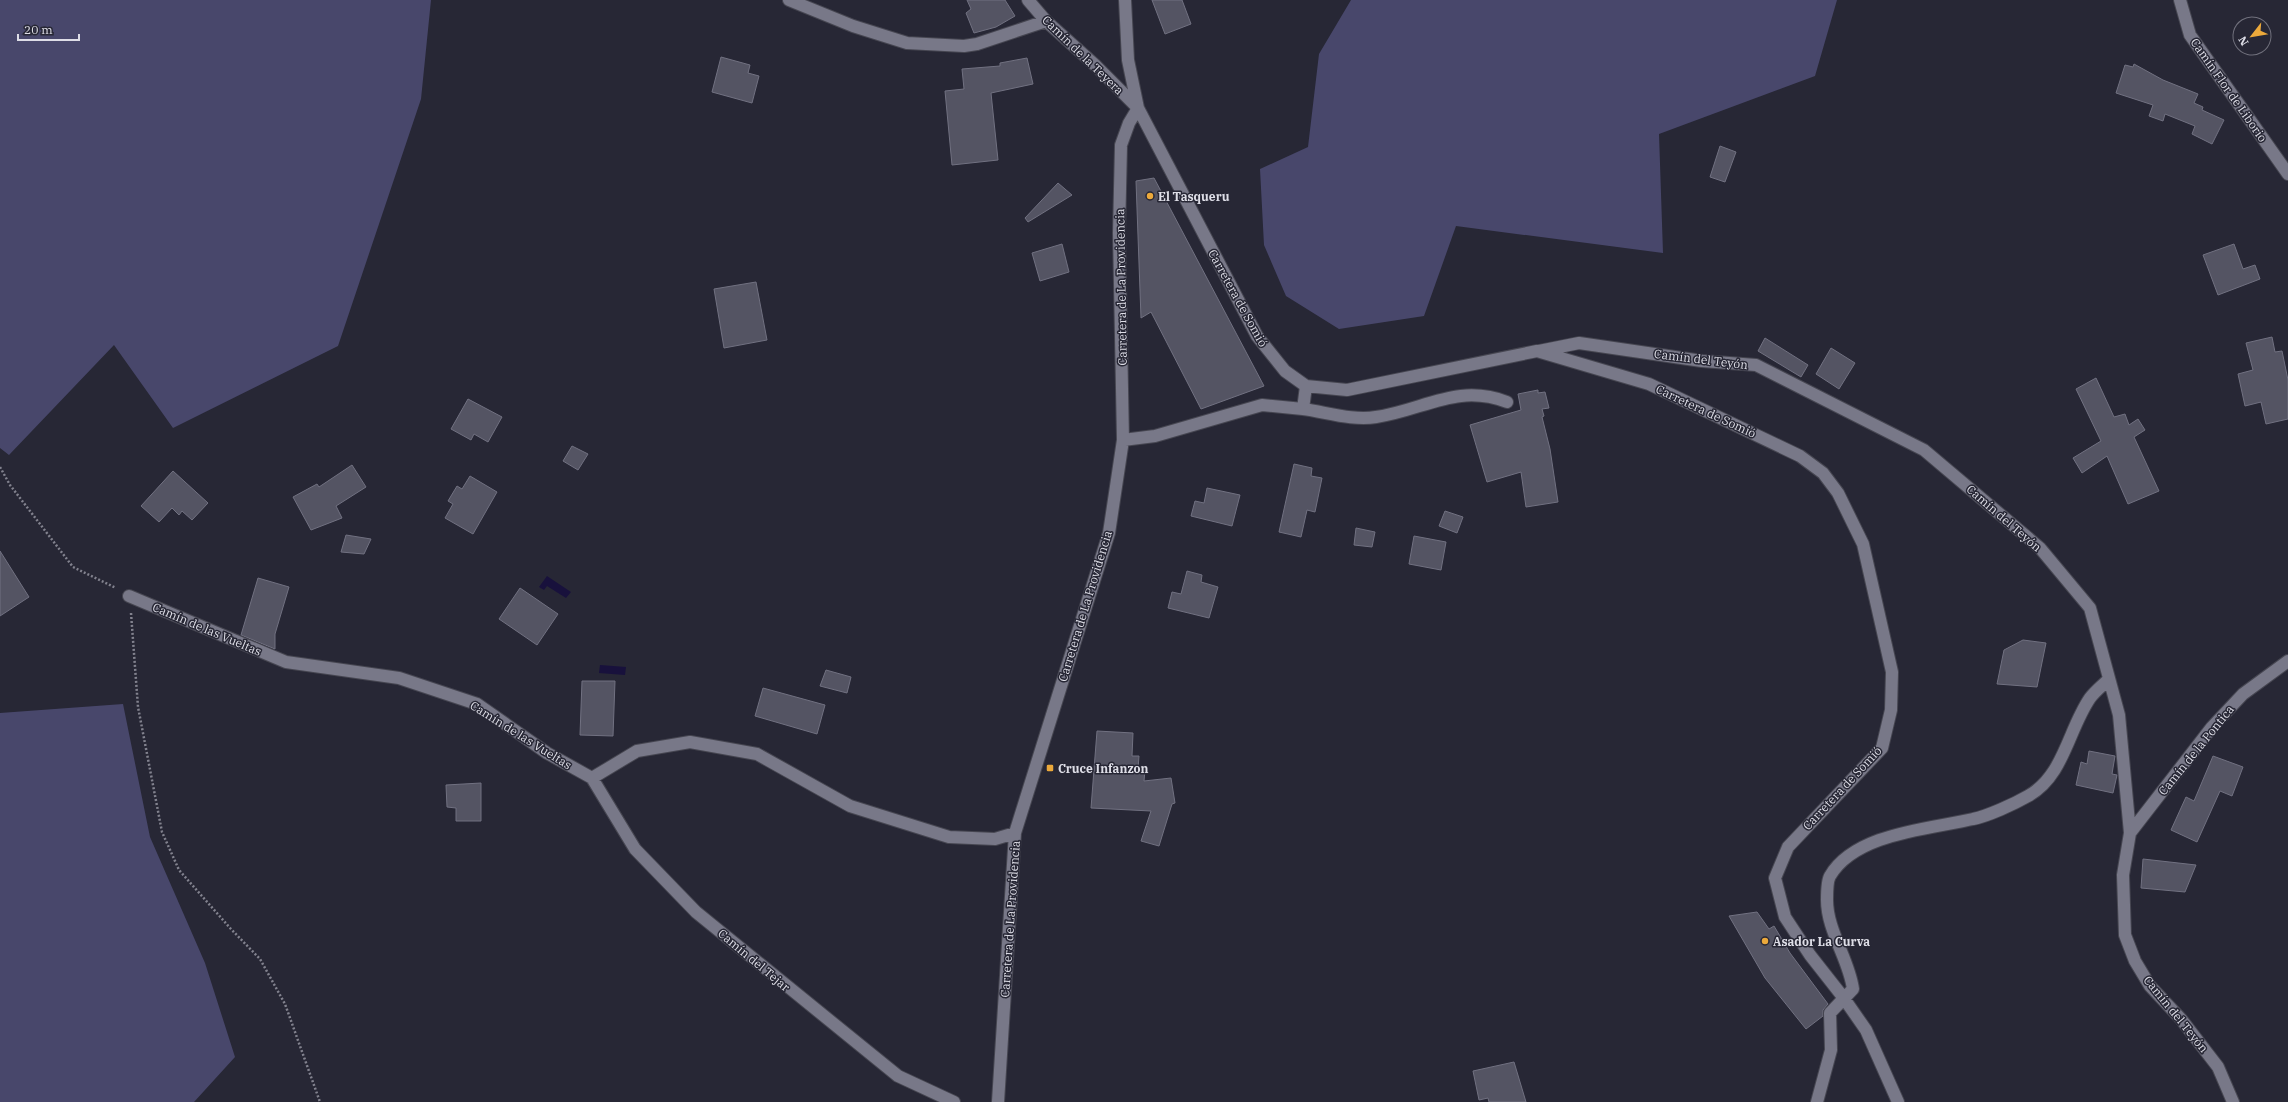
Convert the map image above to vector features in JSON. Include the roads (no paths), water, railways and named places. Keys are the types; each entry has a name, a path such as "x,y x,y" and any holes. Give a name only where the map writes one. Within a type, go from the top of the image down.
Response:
{"street":[{"path":"789,0 853,26 907,42 964,46 977,44 1046,21"},
{"name":"Camín de la Teyera","path":"1028,0 1046,21 1095,65 1138,108"},
{"name":"Carretera de Somió","path":"1125,0 1128,60 1138,108 1257,336 1285,371 1306,386 1347,390 1537,351 1648,384 1800,456 1823,473 1838,492 1863,544 1892,672 1891,710 1882,748 1788,847 1775,878 1785,917 1810,955 1843,997 1866,1030 1898,1102"},
{"name":"Camín Flor de Liborio","path":"2180,0 2190,35 2288,174"},
{"name":"Carretera de La Providencia","path":"998,1102 1015,832 1109,533 1123,440 1119,233 1121,145 1129,123 1138,108"},
{"name":"Camín del Teyón","path":"1537,351 1579,343 1702,361 1756,365 1924,450 2040,548 2090,608 2119,715 2130,833 2123,875 2125,935 2135,961 2150,986 2181,1019 2218,1067 2233,1102"},
{"path":"1303,409 1306,386"},
{"path":"1123,440 1155,436 1262,405 1375,417 1442,400 1469,395 1490,396 1507,402"},
{"name":"Camín de las Vueltas","path":"129,596 286,662 398,678 477,704 548,754 592,778"},
{"name":"Camín de la Pontica","path":"2130,833 2212,727 2243,694 2288,661"},
{"path":"1817,1102 1831,1050 1830,1013 1843,997 1853,989 1852,978 1833,931 1827,901 1830,876 1844,860 1861,848 1912,829 1974,819 2029,796 2049,780 2090,698 2109,679"},
{"path":"592,778 637,751 690,742 757,754 850,806 949,837 995,839 1015,832"},
{"name":"Camín del Tejar","path":"592,778 635,849 696,912 898,1076 954,1102"}],"place":[{"name":"El Tasqueru","path":"1150,196"},
{"name":"Cruce Infanzon","path":"1050,768"},
{"name":"Asador La Curva","path":"1765,941"}]}
